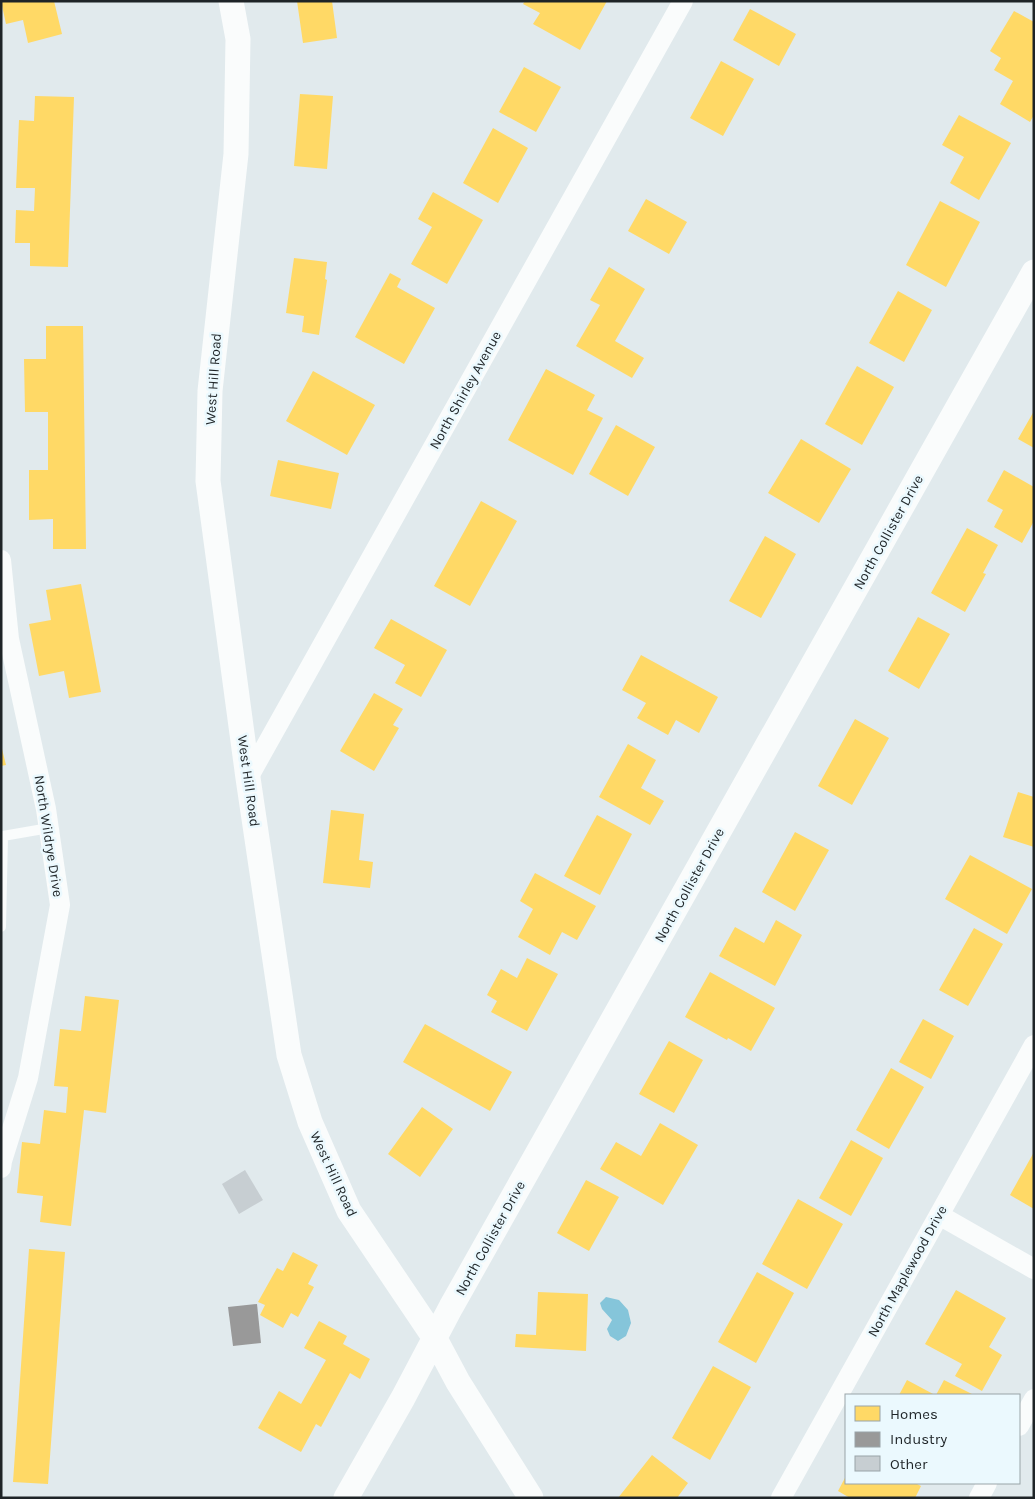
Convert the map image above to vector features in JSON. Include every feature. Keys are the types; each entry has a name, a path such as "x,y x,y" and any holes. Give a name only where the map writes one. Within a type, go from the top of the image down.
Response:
{"street":[{"name":"West Hill Road","path":"231,1 238,39 236,154 210,391 208,481 248,778 289,1055 310,1122 349,1211 434,1337 458,1382 531,1498"},
{"name":"North Shirley Avenue","path":"248,778 683,1"},
{"name":"North Collister Drive","path":"346,1498 434,1337 1034,272"},
{"name":"North Wildrye Drive","path":"1,560 9,639 46,809 60,905 28,1078 1,1168"},
{"name":"North Maplewood Drive","path":"781,1498 1034,1045"},
{"path":"939,1215 1034,1269"},
{"path":"1020,1424 1034,1399"},
{"path":"979,1498 986,1484"}],"lane":[{"path":"1,927 3,836 49,828"}],"water":[{"path":"606,1297 619,1300 628,1310 631,1323 626,1336 618,1341 610,1336 607,1329 612,1320 602,1309 600,1303"}],"building: Homes":[{"path":"1,1 54,1 62,34 28,43 23,20 6,24"},
{"path":"297,1 332,1 337,38 303,43"},
{"path":"525,1 607,1 580,50 533,24 540,13 523,4"},
{"path":"750,9 796,34 779,66 733,40"},
{"path":"1014,11 1034,22 1034,115 1030,122 1000,104 1013,81 994,70 1001,58 990,51"},
{"path":"721,61 754,79 723,136 690,118"},
{"path":"524,67 561,87 536,132 499,112"},
{"path":"300,94 333,96 327,169 294,166"},
{"path":"35,96 74,97 68,267 30,266 30,243 15,243 16,210 34,211 35,188 16,188 19,120 34,121"},
{"path":"959,115 1011,143 979,200 950,183 964,157 942,145"},
{"path":"493,128 528,148 498,203 463,183"},
{"path":"433,192 483,220 447,284 411,264 432,227 418,219"},
{"path":"646,199 687,222 669,254 628,231"},
{"path":"940,201 980,222 946,287 906,265"},
{"path":"294,258 327,262 325,279 327,280 319,335 302,332 304,316 286,313"},
{"path":"609,267 645,289 615,341 644,358 632,378 576,346 600,305 590,300"},
{"path":"390,273 401,279 397,287 435,308 404,364 355,337"},
{"path":"898,291 932,310 904,362 869,343"},
{"path":"46,326 83,326 86,549 53,549 53,519 29,520 29,470 48,470 48,412 25,412 24,359 46,359"},
{"path":"857,366 894,387 862,445 825,424"},
{"path":"546,369 595,395 587,410 603,418 573,475 508,440"},
{"path":"313,371 375,405 347,455 286,421"},
{"path":"1034,411 1034,448 1018,439"},
{"path":"616,425 655,447 628,496 589,474"},
{"path":"801,439 851,469 819,523 768,493"},
{"path":"278,460 339,473 331,509 270,496"},
{"path":"1004,470 1034,487 1034,521 1022,543 994,527 1003,510 987,501"},
{"path":"481,501 517,521 470,606 434,586"},
{"path":"967,528 998,545 983,573 986,574 965,612 931,593"},
{"path":"765,536 796,554 761,618 729,601"},
{"path":"81,584 101,692 69,698 64,671 39,676 29,624 51,620 46,590"},
{"path":"918,617 950,634 919,689 888,671"},
{"path":"391,619 447,650 421,697 395,683 405,665 374,648"},
{"path":"641,655 718,697 699,733 676,720 668,735 637,718 646,703 622,690"},
{"path":"374,693 403,709 393,725 399,728 374,771 340,751"},
{"path":"855,719 889,738 852,805 818,786"},
{"path":"628,744 656,760 641,788 664,801 650,825 599,797"},
{"path":"1,745 6,765 1,766"},
{"path":"1018,792 1034,797 1034,847 1003,837"},
{"path":"331,810 364,814 359,860 373,862 370,888 323,883"},
{"path":"597,815 632,834 600,895 564,876"},
{"path":"795,832 829,850 795,911 762,892"},
{"path":"970,855 1032,889 1007,934 945,899"},
{"path":"535,873 596,906 577,940 562,932 550,955 518,937 533,909 520,901"},
{"path":"776,920 802,935 775,986 719,956 735,927 764,943"},
{"path":"974,928 1003,944 968,1006 939,990"},
{"path":"527,958 558,974 527,1031 491,1012 497,1001 487,995 501,969 517,978"},
{"path":"710,972 775,1008 751,1051 685,1017"},
{"path":"85,996 119,1000 106,1113 84,1110 71,1226 40,1222 43,1196 17,1193 22,1142 40,1144 44,1110 66,1113 68,1087 54,1086 60,1029 81,1031"},
{"path":"923,1019 954,1036 931,1079 899,1062"},
{"path":"425,1024 512,1072 490,1111 403,1062"},
{"path":"669,1041 703,1060 674,1113 639,1094"},
{"path":"891,1068 924,1087 889,1149 856,1130"},
{"path":"422,1107 453,1129 420,1177 388,1154"},
{"path":"660,1123 698,1145 663,1205 600,1169 616,1142 641,1156"},
{"path":"851,1140 883,1158 851,1216 819,1198"},
{"path":"1034,1152 1034,1209 1010,1195"},
{"path":"586,1180 619,1197 589,1251 557,1233"},
{"path":"798,1199 843,1224 807,1289 762,1264"},
{"path":"29,1249 65,1252 48,1484 13,1482"},
{"path":"293,1252 318,1265 308,1284 314,1287 298,1317 291,1313 283,1328 260,1315 265,1305 258,1302 277,1268 283,1271"},
{"path":"757,1272 794,1293 756,1363 718,1342"},
{"path":"956,1290 1006,1318 989,1347 1002,1355 982,1391 955,1376 962,1364 925,1344"},
{"path":"538,1292 588,1294 586,1351 515,1347 516,1334 536,1335"},
{"path":"319,1321 347,1336 343,1344 370,1359 360,1379 350,1373 321,1427 316,1424 301,1452 258,1428 279,1391 301,1404 326,1360 304,1348"},
{"path":"713,1366 751,1387 710,1460 672,1438"},
{"path":"907,1380 933,1394 900,1394"},
{"path":"944,1380 972,1394 937,1394"},
{"path":"652,1455 688,1483 677,1498 618,1498"},
{"path":"845,1478 845,1484 917,1484 921,1486 915,1498 850,1498 838,1491"}],"building: Industry":[{"path":"257,1304 261,1343 233,1346 228,1307"}],"building: Other":[{"path":"245,1170 263,1200 239,1214 222,1184"}]}
